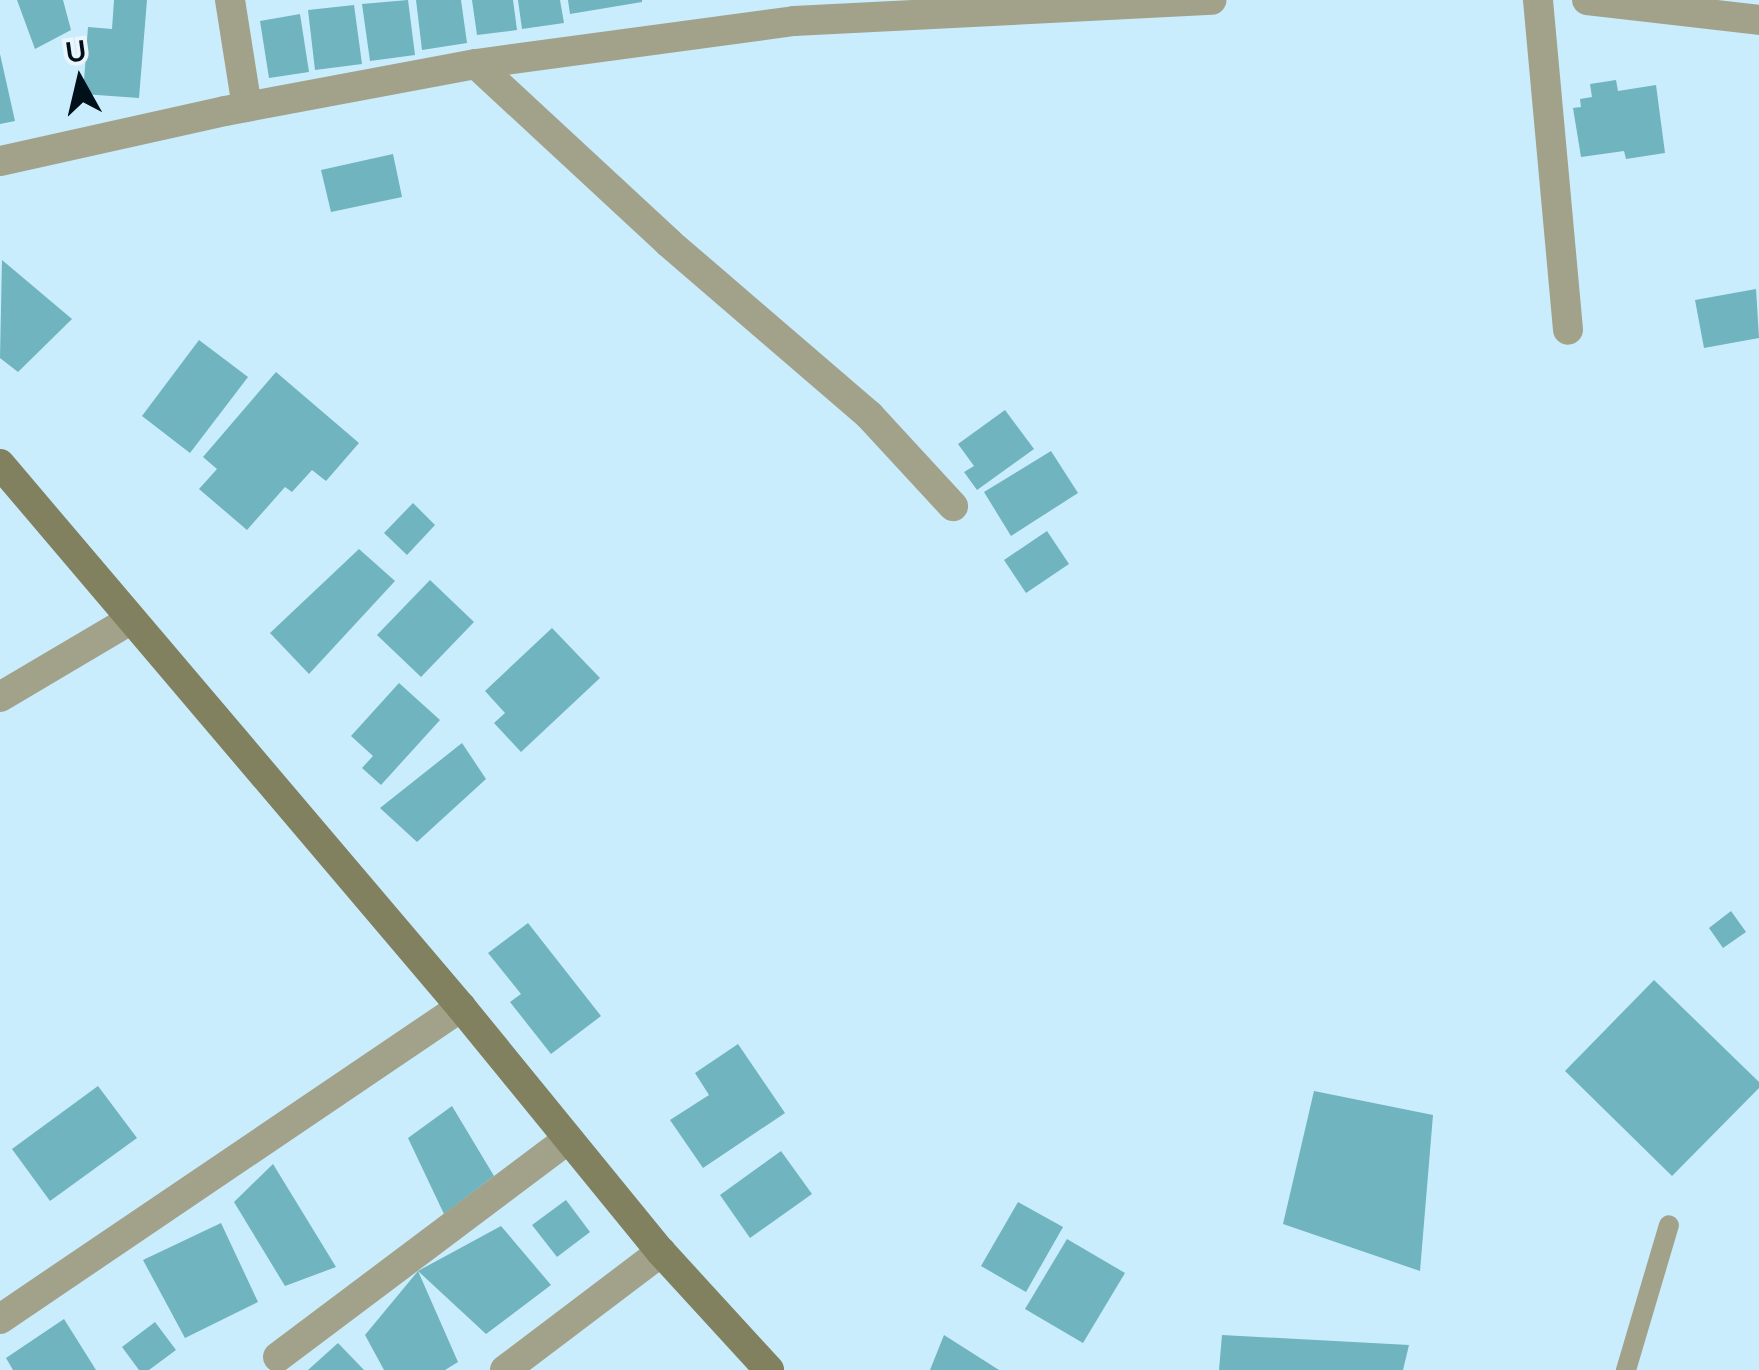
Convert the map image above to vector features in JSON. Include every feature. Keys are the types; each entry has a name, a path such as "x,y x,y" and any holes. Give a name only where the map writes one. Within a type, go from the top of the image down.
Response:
{"street":[{"path":"230,0 248,107"},
{"path":"0,160 476,64 808,20 1211,0"},
{"path":"1538,0 1568,330"},
{"path":"1587,0 1759,20"},
{"path":"476,64 668,243 869,415 953,506"},
{"path":"0,464 461,1007 661,1252 769,1370"},
{"path":"0,698 130,620"},
{"path":"0,1319 461,1007"},
{"path":"278,1357 568,1139"},
{"path":"505,1370 661,1252"}],"lane":[{"path":"1626,1370 1669,1226"}],"building":[{"path":"17,0 63,0 71,30 35,49"},
{"path":"114,0 147,0 139,98 83,94 88,27 112,29"},
{"path":"408,0 415,55 370,61 362,4"},
{"path":"416,0 461,0 467,43 422,50"},
{"path":"472,0 513,0 517,30 477,35"},
{"path":"518,0 560,0 564,23 522,29"},
{"path":"568,0 642,0 642,2 570,14"},
{"path":"354,5 362,64 315,70 308,10"},
{"path":"300,14 309,72 269,78 260,21"},
{"path":"0,54 15,121 0,124"},
{"path":"1616,80 1618,91 1656,85 1665,153 1626,159 1624,151 1581,157 1573,108 1581,107 1580,99 1592,97 1590,84"},
{"path":"393,154 402,197 331,212 321,170"},
{"path":"2,260 72,319 18,372 0,358"},
{"path":"1756,289 1759,338 1704,348 1695,300"},
{"path":"199,340 248,377 190,453 142,416"},
{"path":"276,372 359,443 326,481 312,470 292,492 285,487 247,530 199,489 217,469 203,457"},
{"path":"1005,410 1034,449 977,490 964,472 974,466 958,444"},
{"path":"1051,451 1078,493 1011,536 984,492"},
{"path":"413,503 435,525 407,555 384,533"},
{"path":"1047,531 1069,564 1026,593 1004,560"},
{"path":"359,549 395,581 309,674 270,633"},
{"path":"430,580 474,622 421,677 377,635"},
{"path":"552,628 600,678 521,752 494,723 505,713 485,691"},
{"path":"399,683 440,720 381,785 362,768 373,756 351,736"},
{"path":"462,743 486,779 417,842 380,808"},
{"path":"1731,911 1746,932 1723,948 1709,928"},
{"path":"528,923 601,1016 551,1054 510,1002 521,994 488,953"},
{"path":"1654,980 1759,1082 1759,1088 1672,1176 1565,1071"},
{"path":"738,1044 785,1113 703,1168 670,1120 709,1095 695,1073"},
{"path":"98,1086 137,1138 50,1201 12,1149"},
{"path":"1314,1091 1433,1115 1420,1271 1283,1224"},
{"path":"452,1106 494,1176 444,1214 408,1138"},
{"path":"781,1151 812,1194 750,1238 720,1195"},
{"path":"273,1164 336,1267 285,1286 234,1202"},
{"path":"566,1200 590,1232 557,1257 532,1225"},
{"path":"1018,1202 1063,1227 1026,1292 981,1266"},
{"path":"221,1223 258,1302 185,1338 143,1260"},
{"path":"501,1226 551,1285 486,1334 418,1271"},
{"path":"1067,1239 1125,1273 1083,1343 1025,1309"},
{"path":"418,1271 458,1362 445,1370 384,1370 365,1335"},
{"path":"64,1319 96,1370 13,1370 6,1358"},
{"path":"155,1322 176,1350 149,1370 139,1370 122,1347"},
{"path":"944,1335 999,1370 930,1370"},
{"path":"1222,1335 1409,1345 1403,1370 1219,1370"},
{"path":"338,1343 364,1370 308,1370"}]}
